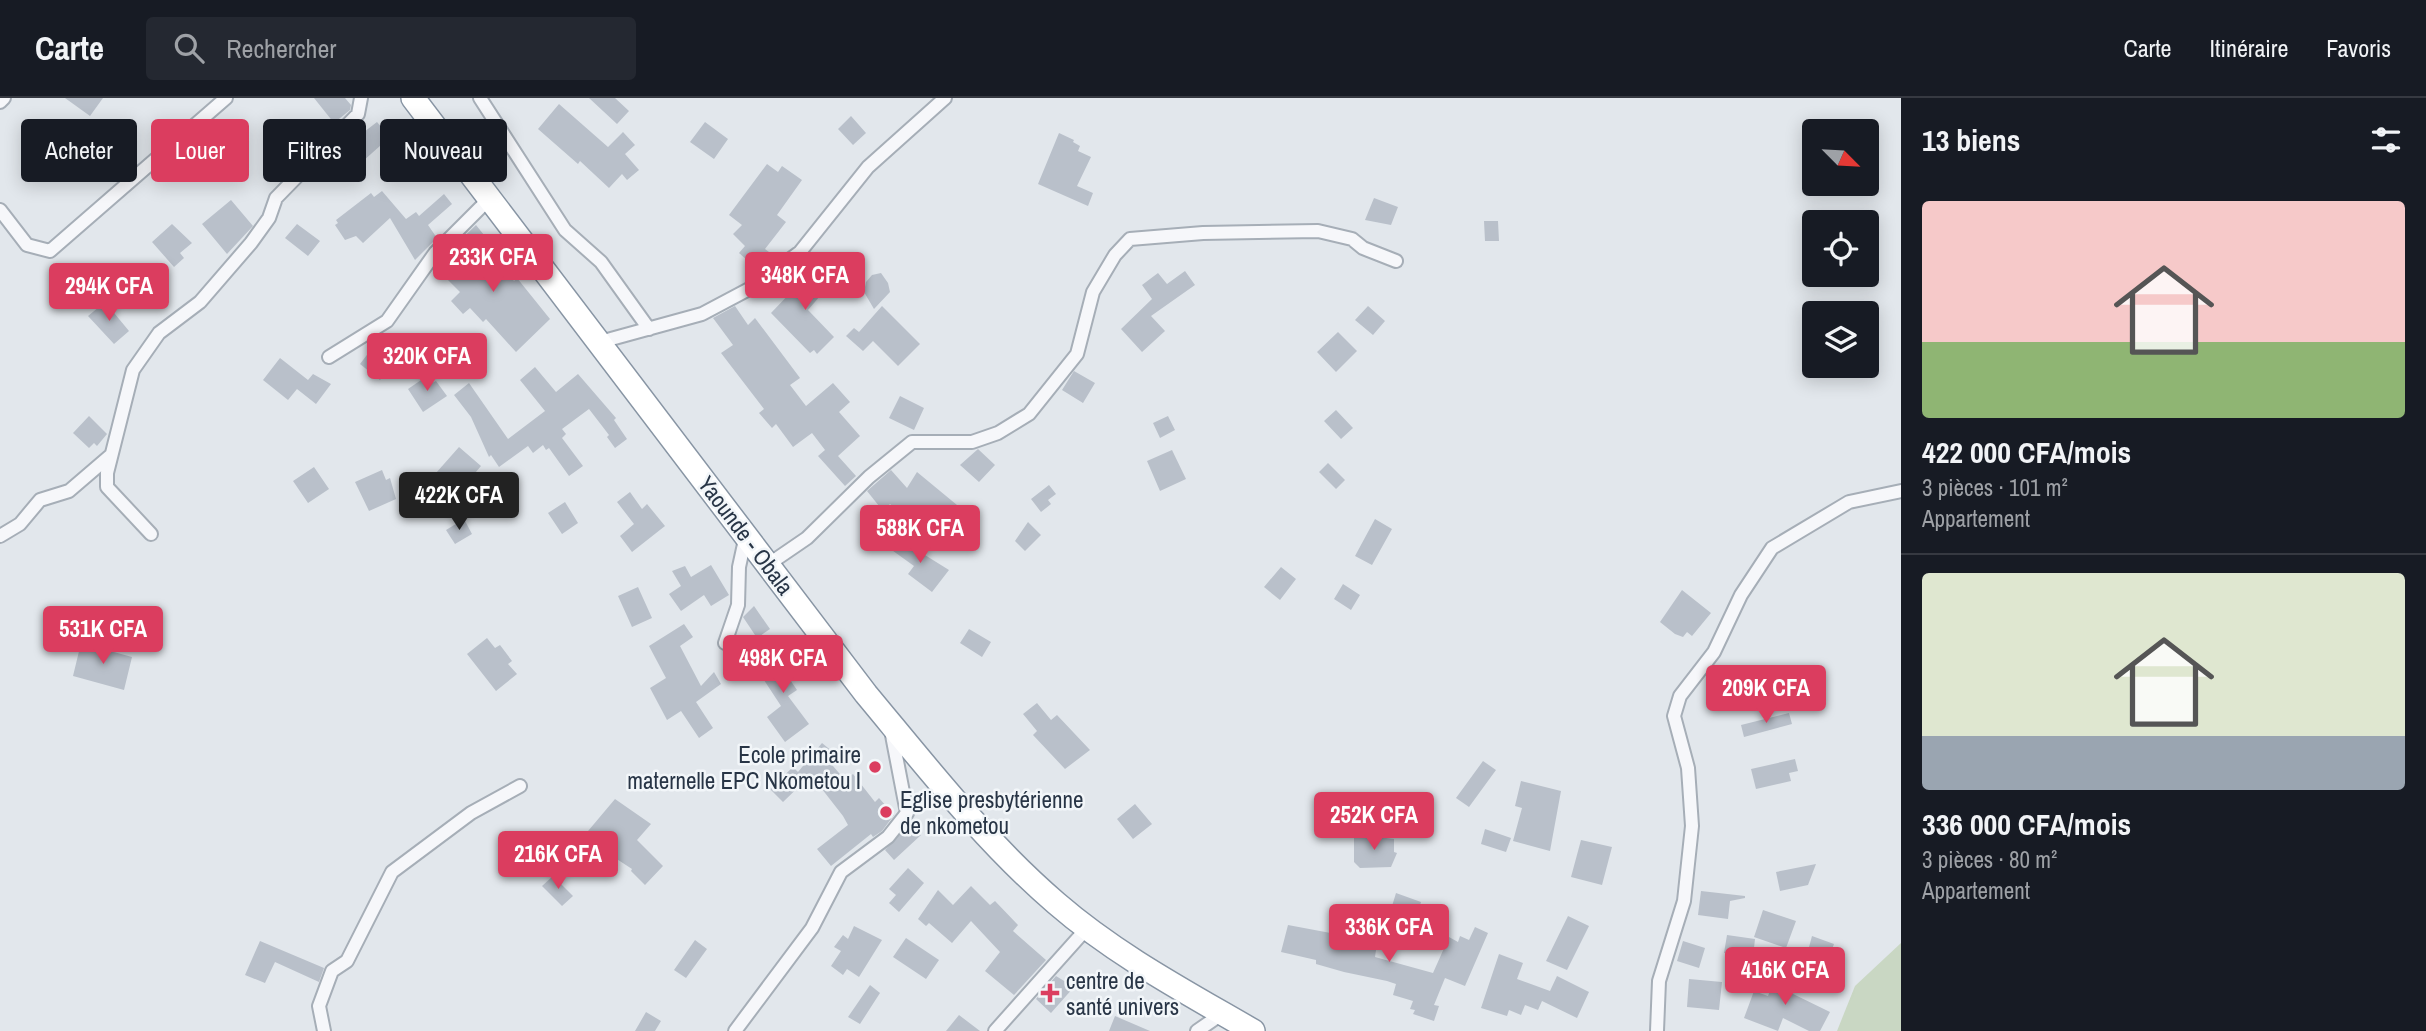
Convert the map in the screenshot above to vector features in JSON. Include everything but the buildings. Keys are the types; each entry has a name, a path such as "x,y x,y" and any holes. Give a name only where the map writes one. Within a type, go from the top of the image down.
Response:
{"highway":[{"name":"Yaounde - Obala","path":"414,98 890,723 1018,867 1057,904 1141,966 1208,1025 1253,1031"}],"street":[{"path":"0,102 4,98"},
{"path":"0,210 27,245 50,251 226,98"},
{"path":"151,534 107,487 111,455 133,370 159,333 200,302 251,243 269,218 276,198 358,114 361,98"},
{"path":"480,98 565,230 601,262 649,329"},
{"path":"600,342 702,314 751,288 800,252 869,167 945,98"},
{"path":"329,357 387,321 435,253 490,198"},
{"path":"768,564 807,538 869,477 912,442 972,442 998,433 1029,414 1077,354 1093,292 1115,255 1130,239 1203,233 1318,231 1352,239 1363,248 1396,261"},
{"path":"0,537 20,524 40,500 69,491 111,455"},
{"path":"1657,1031 1660,981 1684,901 1692,826 1688,768 1674,716 1680,696 1714,652 1741,595 1772,548 1849,502 1901,491"},
{"path":"725,643 738,605 740,567 746,535"},
{"path":"735,1031 812,928 841,872 888,837 907,813 890,723"},
{"path":"324,1031 319,1006 332,971 347,961 392,872 471,813 520,786"},
{"path":"995,1031 1088,927"}],"green space":[{"path":"1901,943 1901,1031 1837,1031 1855,986"}],"place":[{"name":"Ecole primaire maternelle EPC Nkometou I","path":"875,767"},
{"name":"Eglise presbytérienne de nkometou","path":"886,812"},
{"name":"centre de santé univers","path":"1050,993"}]}
